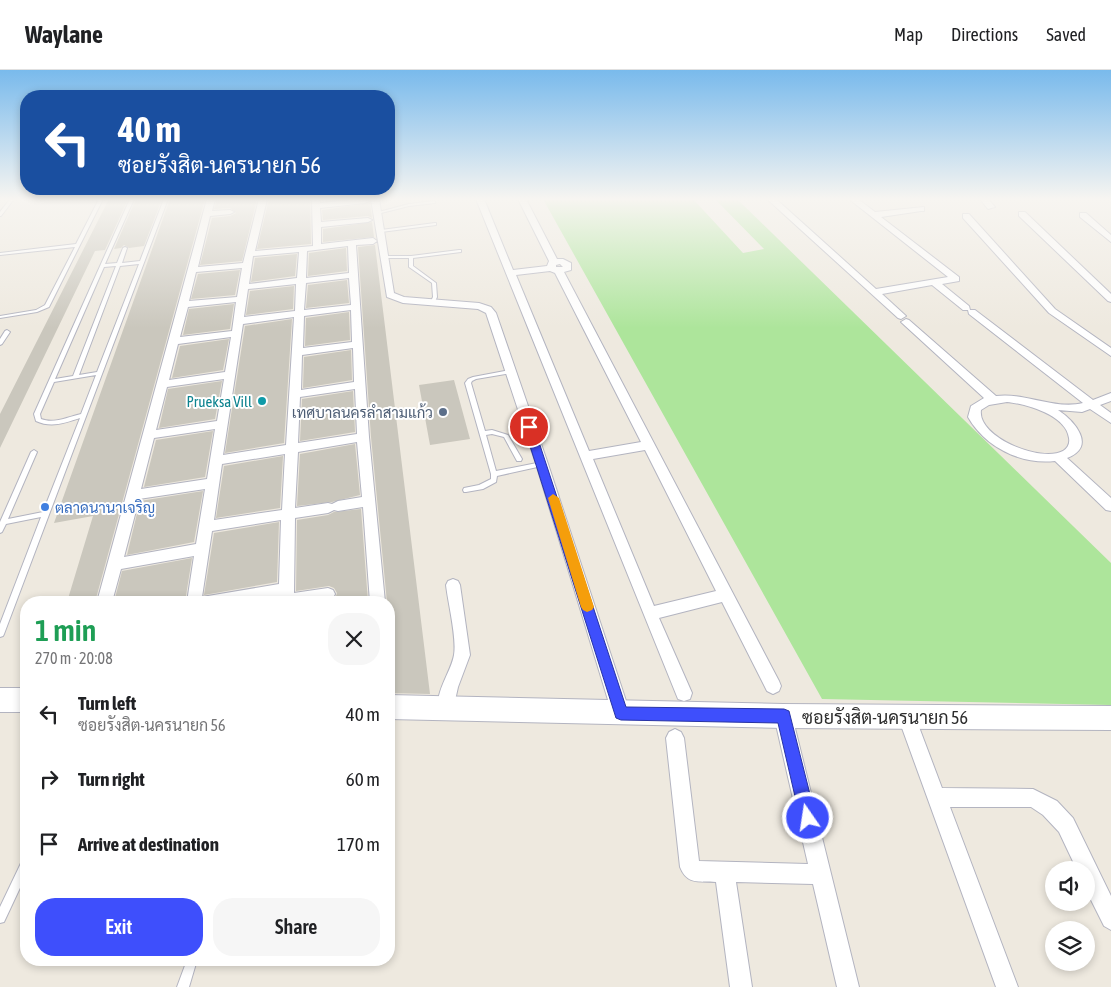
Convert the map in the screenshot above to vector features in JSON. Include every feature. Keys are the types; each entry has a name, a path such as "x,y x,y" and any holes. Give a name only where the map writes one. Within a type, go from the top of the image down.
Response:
{"street":[{"path":"106,596 200,242"},
{"path":"195,596 252,242"},
{"path":"317,242 317,247"},
{"path":"192,270 303,249 365,242"},
{"path":"382,242 390,295 403,300 480,306 492,313 621,713"},
{"path":"497,242 684,693"},
{"path":"542,242 649,445 772,686"},
{"path":"818,242 992,398"},
{"path":"874,292 954,280 956,277 909,242"},
{"path":"989,242 1052,311 1111,353"},
{"path":"1051,242 1111,299"},
{"path":"352,243 363,437 377,596"},
{"path":"287,596 288,514 299,352 303,249"},
{"path":"509,273 554,267"},
{"path":"184,304 301,281 354,275"},
{"path":"935,283 1087,406 1111,419"},
{"path":"239,321 355,307"},
{"path":"174,341 237,333"},
{"path":"299,352 357,344"},
{"path":"162,384 230,375"},
{"path":"296,394 360,385"},
{"path":"1041,406 1087,406 1111,397"},
{"path":"992,398 1024,400 1041,406 1057,415 1069,425 1074,434 1076,442 1074,449 1059,458 1046,459 1024,455 990,439 981,430 974,414 976,407 992,398"},
{"path":"1069,425 1087,406"},
{"path":"149,435 222,424"},
{"path":"216,461 363,437"},
{"path":"585,456 649,445"},
{"path":"1059,458 1111,506"},
{"path":"134,495 212,483"},
{"path":"205,527 369,501"},
{"path":"114,564 202,549"},
{"path":"446,708 450,687 462,655 453,585"},
{"path":"301,596 328,594"},
{"path":"650,614 726,595"},
{"name":"ซอยรังสิต-นครนายก 56","path":"395,707 784,716 1111,718"},
{"path":"784,716 848,987"},
{"path":"907,717 1007,987"},
{"path":"675,738 690,867 693,871 821,874"},
{"path":"938,797 1033,798 1050,808 1066,826 1111,919"},
{"path":"725,872 741,987"}],"lane":[{"path":"0,317 37,311 47,306 80,242"},
{"path":"83,415 50,423 38,420 38,414 52,381 114,242"},
{"path":"0,634 149,242"},
{"path":"0,254 78,246"},
{"path":"75,378 125,248"},
{"path":"384,257 411,257 459,251"},
{"path":"411,257 411,266 434,283 435,297 432,303"},
{"path":"103,266 142,262"},
{"path":"0,343 7,332"},
{"path":"466,490 489,484 494,480 494,474 468,383 470,380 510,372"},
{"path":"52,381 100,373"},
{"path":"482,433 498,433 506,436 510,440 519,459"},
{"path":"0,530 34,452"},
{"path":"494,474 542,464"},
{"path":"4,522 45,514"},
{"path":"0,918 20,877"},
{"path":"183,987 190,966"}],"green space":[{"path":"567,242 733,242 743,253 764,249 757,242 781,242 1111,563 1111,705 822,699"}],"building":[{"path":"87,242 109,242 105,250 95,251 0,448 0,414"},
{"path":"117,242 146,242 144,246 129,248 124,245 121,248 114,249"},
{"path":"155,242 193,242 97,596 69,596 93,516 54,523"},
{"path":"206,242 247,242 242,261 200,265"},
{"path":"259,242 311,242 311,244 257,249"},
{"path":"375,245 430,694 395,693 395,596 386,596 371,437 358,247"},
{"path":"346,248 347,271 308,276 309,253"},
{"path":"297,254 295,276 251,282 255,258"},
{"path":"240,270 235,295 191,299 198,274"},
{"path":"347,280 349,303 306,308 308,285"},
{"path":"294,286 293,309 246,315 250,291"},
{"path":"234,304 230,329 183,335 189,309"},
{"path":"349,312 350,340 305,346 306,318"},
{"path":"292,319 284,443 225,453 245,326"},
{"path":"229,339 223,370 172,378 180,346"},
{"path":"351,350 352,380 303,388 304,357"},
{"name":"เทศบาลนครลำสามแก้ว","path":"454,380 470,439 430,445 419,385"},
{"path":"222,381 215,419 159,428 168,389"},
{"path":"353,391 355,432 300,441 302,399"},
{"path":"213,431 205,477 144,487 156,440"},
{"path":"355,444 360,495 332,502 297,506 300,454"},
{"path":"283,456 280,508 216,518 224,466"},
{"path":"203,491 194,542 127,555 140,501"},
{"path":"361,509 368,596 336,596 337,593 334,588 329,586 296,591 297,520 328,515 334,512"},
{"path":"279,522 277,582 204,595 214,533"},
{"path":"192,558 186,596 116,596 122,571"}],"slow traffic":[{"path":"553,498 587,607"}],"place":[{"name":"Prueksa Vill","path":"262,401"},
{"name":"เทศบาลนครลำสามแก้ว","path":"443,412"},
{"name":"ตลาดนานาเจริญ","path":"45,507"}],"route":[{"path":"529,427 621,713 784,716 808,818"}]}
